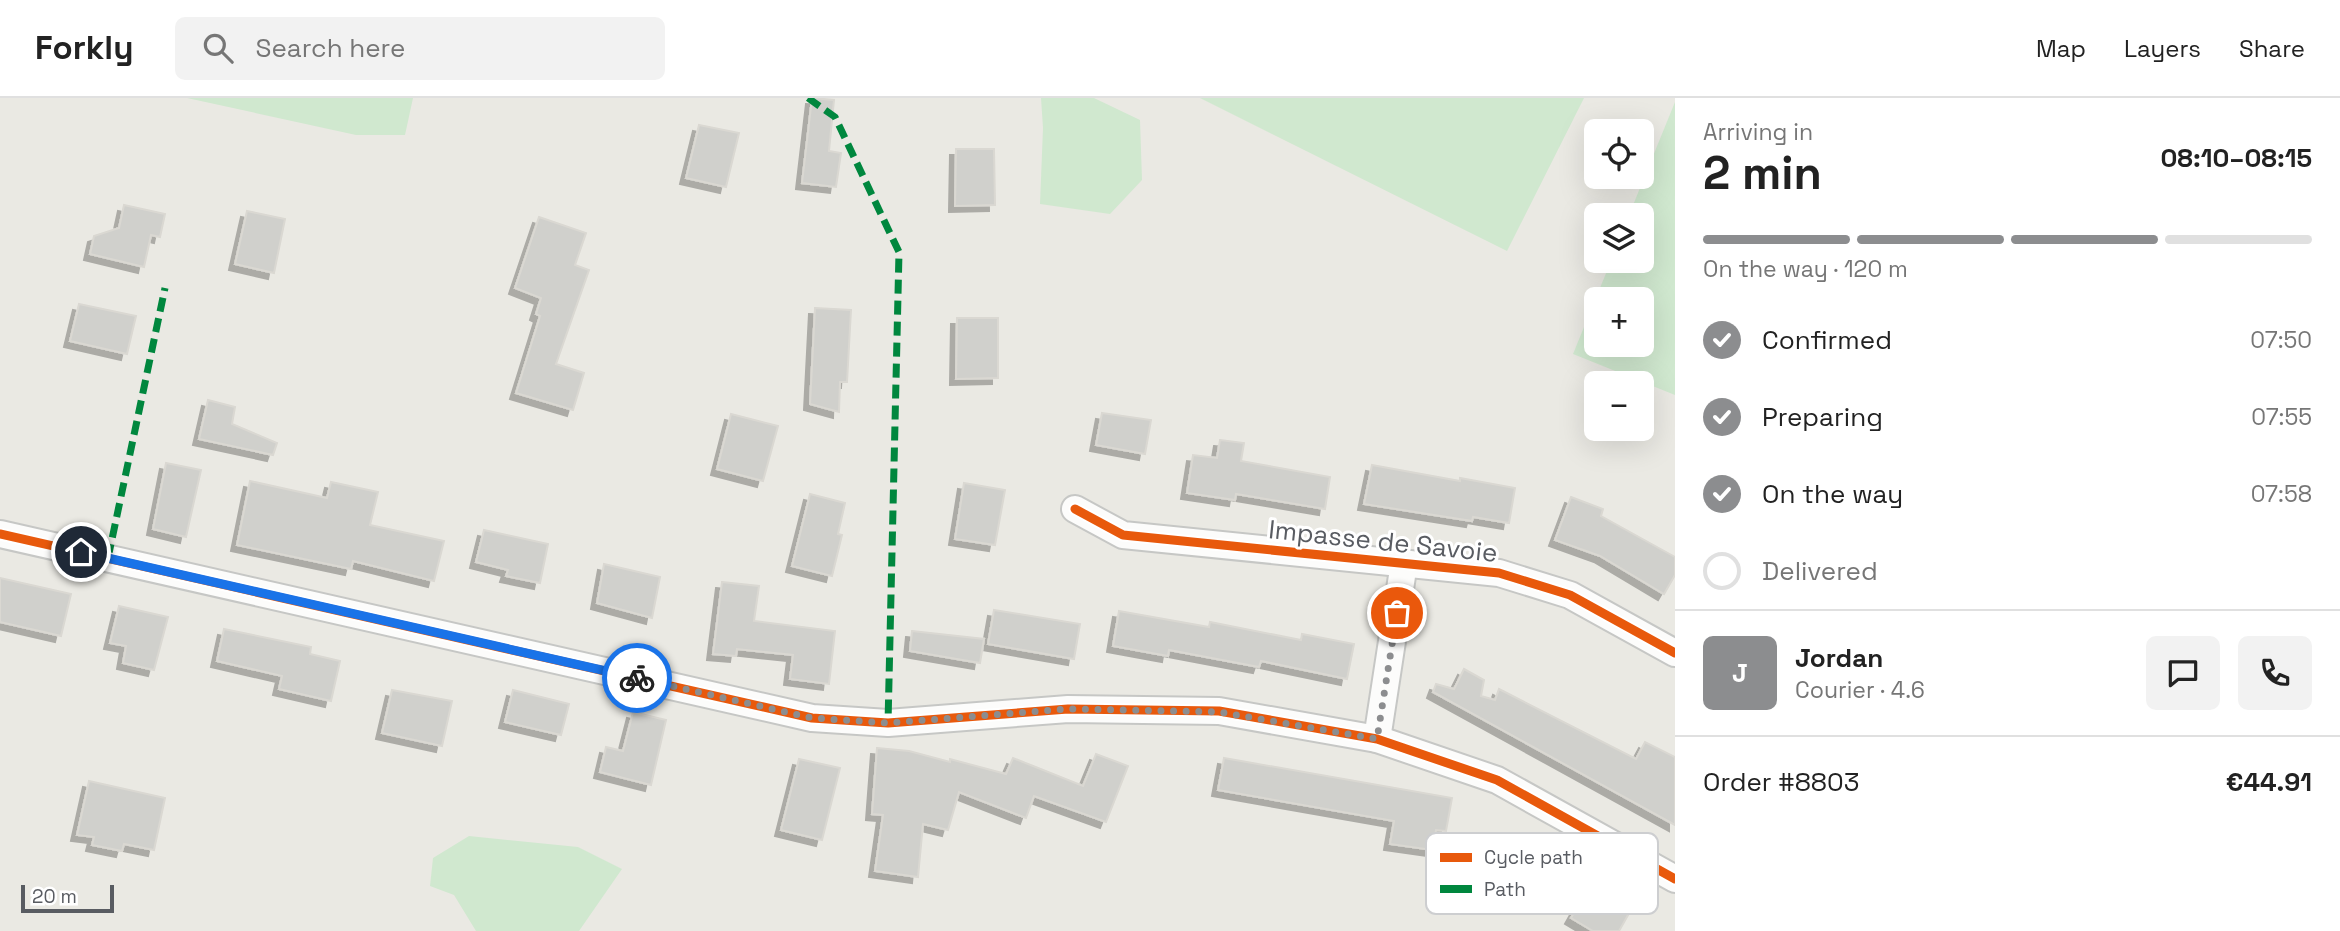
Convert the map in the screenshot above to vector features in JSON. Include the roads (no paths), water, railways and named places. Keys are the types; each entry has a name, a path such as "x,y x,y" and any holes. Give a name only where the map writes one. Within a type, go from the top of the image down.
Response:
{"street":[{"name":"Impasse de Savoie","path":"1075,509 1122,535 1499,573 1570,595 1675,653"},
{"path":"0,534 812,718 888,723 1068,709 1219,712 1377,739 1497,780 1592,833"},
{"name":"Impasse de Savoie","path":"1377,739 1405,563"},
{"path":"1658,870 1675,879"}]}
